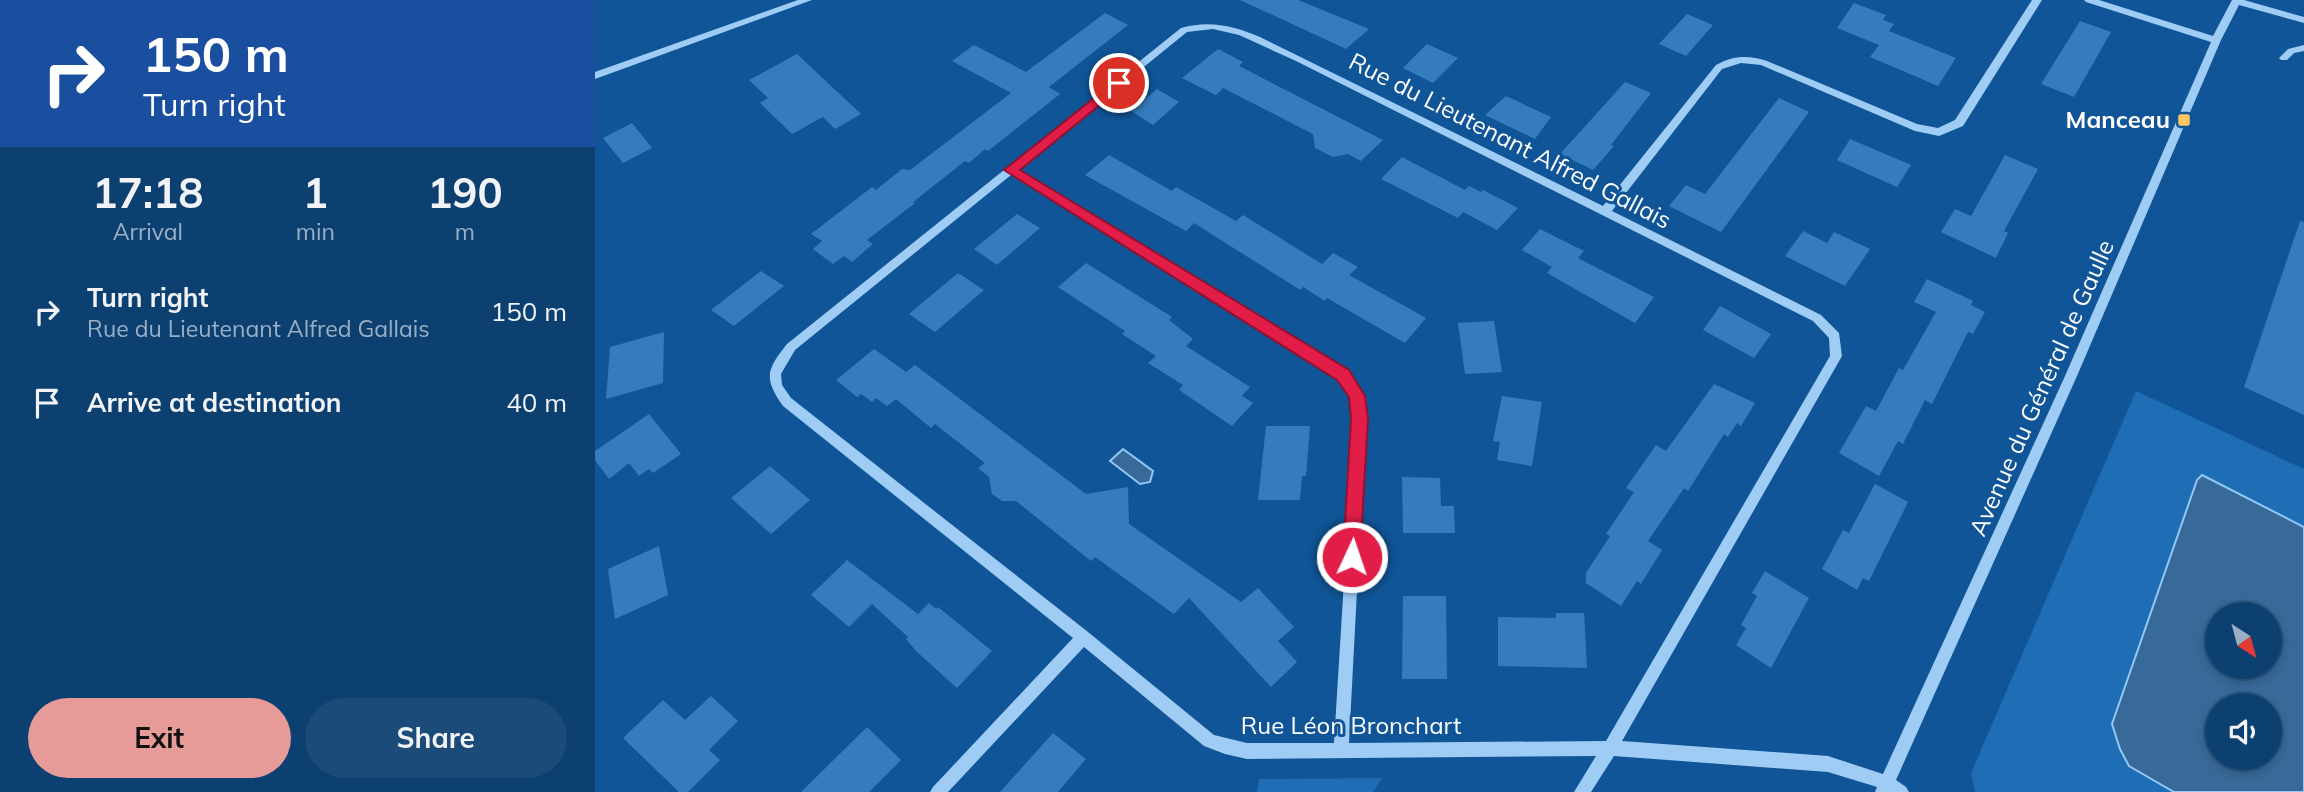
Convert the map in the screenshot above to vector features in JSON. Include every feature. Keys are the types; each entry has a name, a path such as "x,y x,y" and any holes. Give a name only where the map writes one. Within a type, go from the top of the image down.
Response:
{"street":[{"path":"595,76 807,0"},
{"path":"1605,212 1726,62 1744,59 1764,63 1915,127 1939,132 1959,123 2037,0"},
{"path":"2089,0 2216,40"},
{"path":"2237,1 2304,20"},
{"name":"Avenue du Général de Gaulle","path":"1885,788 2070,376 2216,40 2237,1"},
{"name":"Rue du Lieutenant Alfred Gallais","path":"791,347 1184,30 1195,26 1216,25 1299,59 1817,318 1835,336 1838,347 1836,356 1610,748"},
{"path":"2284,58 2291,51 2304,48"},
{"path":"1010,170 1343,375 1351,384 1357,396 1360,419 1341,750"},
{"name":"Rue Léon Bronchart","path":"791,347 774,371 774,382 787,402 1083,637 1209,741 1247,751 1610,748 1828,764 1901,792"},
{"path":"938,792 1083,637"},
{"path":"1582,792 1610,748"}],"shaded area":[{"path":"2136,391 2304,469 2304,792 1975,792 1971,773"},
{"path":"1123,449 1153,471 1150,482 1140,484 1110,461"},
{"path":"2202,475 2304,527 2304,792 2174,792 2129,766 2112,724 2197,480"},
{"path":"1382,778 1373,792 1257,792 1259,779"}],"building":[{"path":"1240,0 1298,0 1369,29 1346,49"},
{"path":"1854,3 1886,15 1883,20 1894,24 1889,31 1956,58 1938,86 1870,57 1879,45 1837,28"},
{"path":"1105,13 1128,25 1049,87 1060,94 988,151 985,149 969,163 965,161 913,202 915,203 867,240 873,244 852,262 844,256 833,264 813,249 822,241 811,234 872,187 876,190 902,169 910,170 1011,93 952,61 974,45 1026,72"},
{"path":"1687,14 1713,25 1686,56 1659,44"},
{"path":"2080,21 2111,32 2074,97 2041,84"},
{"path":"1427,44 1458,58 1433,83 1403,68"},
{"path":"1218,49 1243,62 1239,66 1383,140 1361,161 1348,154 1333,157 1315,148 1313,134 1223,88 1216,95 1182,78"},
{"path":"797,54 861,114 835,129 823,117 792,134 760,103 768,98 749,80"},
{"path":"1625,82 1651,93 1611,145 1614,146 1593,170 1560,154"},
{"path":"1157,89 1179,102 1153,125 1131,111"},
{"path":"1506,96 1551,117 1535,139 1485,115"},
{"path":"1779,98 1809,112 1721,232 1669,206 1686,185 1705,194"},
{"path":"632,123 652,148 623,163 603,138"},
{"path":"1850,139 1911,165 1897,187 1837,160"},
{"path":"1109,155 1172,191 1176,187 1236,221 1243,215 1322,264 1333,253 1358,267 1349,275 1426,318 1405,343 1327,298 1325,301 1303,287 1300,290 1194,223 1186,231 1085,175"},
{"path":"2005,155 2038,169 2004,231 2008,233 1996,258 1941,232 1955,209 1971,216"},
{"path":"1402,157 1465,190 1469,186 1481,192 1483,190 1518,208 1497,230 1463,212 1458,218 1381,179"},
{"path":"1017,214 1040,228 997,265 974,249"},
{"path":"2300,221 2304,222 2304,415 2244,387"},
{"path":"1540,229 1584,251 1578,258 1654,297 1635,323 1547,273 1552,267 1522,250"},
{"path":"1803,231 1827,243 1834,232 1870,249 1845,286 1785,256"},
{"path":"1086,263 1172,317 1169,320 1193,339 1186,346 1250,387 1242,396 1253,403 1232,426 1179,390 1183,385 1148,363 1156,356 1122,334 1125,331 1058,287"},
{"path":"761,271 784,286 734,326 711,310"},
{"path":"958,273 984,290 935,332 909,314"},
{"path":"1927,279 1973,301 1971,305 1985,312 1973,334 1968,332 1932,404 1925,400 1903,444 1898,441 1879,476 1839,453 1866,406 1876,411 1899,368 1903,370 1936,312 1914,302"},
{"path":"1720,306 1771,334 1754,358 1703,330"},
{"path":"1494,321 1502,372 1465,374 1458,323"},
{"path":"664,332 663,383 606,399 610,347"},
{"path":"874,349 906,372 915,365 1086,494 1128,487 1129,524 1241,602 1258,588 1294,627 1278,641 1297,662 1271,687 1189,598 1174,614 1095,557 1091,561 1016,501 1002,501 992,494 989,477 978,468 985,463 935,424 931,428 896,399 887,406 876,398 872,402 861,394 857,397 836,380"},
{"path":"1714,384 1755,403 1741,426 1737,423 1728,437 1724,434 1688,491 1684,488 1648,541 1662,550 1641,584 1637,581 1621,606 1586,583 1586,573 1610,536 1606,534 1634,492 1626,488 1656,445 1666,451"},
{"path":"1502,396 1542,402 1532,466 1497,460 1500,442 1493,441"},
{"path":"649,414 681,454 653,473 649,469 639,476 629,463 609,479 595,460 595,451"},
{"path":"1266,426 1310,426 1306,476 1302,476 1300,500 1258,500"},
{"path":"770,466 810,500 771,534 731,498"},
{"path":"1402,477 1440,478 1441,506 1454,506 1455,533 1403,533"},
{"path":"1875,484 1908,502 1869,581 1863,578 1857,590 1822,569 1843,530 1849,533"},
{"path":"659,546 668,595 615,619 608,569"},
{"path":"847,560 918,614 929,603 936,609 938,607 992,651 957,688 916,651 906,639 908,637 872,604 849,627 811,595"},
{"path":"1765,571 1809,598 1771,668 1736,645 1746,628 1741,625 1757,596 1752,593"},
{"path":"1403,596 1446,596 1447,679 1402,679"},
{"path":"1556,613 1584,613 1587,668 1498,666 1498,617 1556,618"},
{"path":"711,696 738,721 709,750 720,760 688,792 679,792 623,738 663,700 685,720"},
{"path":"867,727 901,760 869,792 801,792"},
{"path":"1053,733 1086,759 1058,792 1000,792"}],"place":[{"name":"Manceau","path":"2184,120"}],"route":[{"path":"1119,83 1010,170 1343,375 1351,384 1357,396 1360,419 1352,557"}]}
